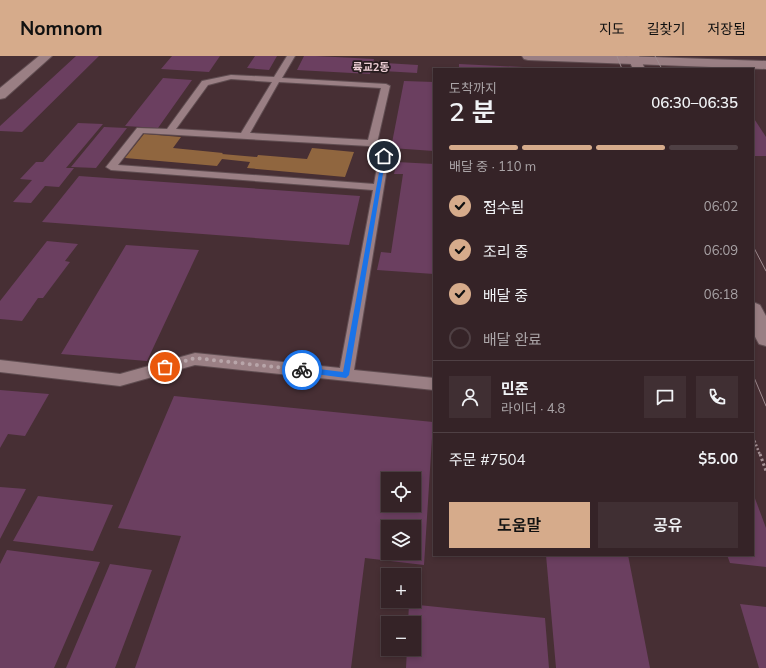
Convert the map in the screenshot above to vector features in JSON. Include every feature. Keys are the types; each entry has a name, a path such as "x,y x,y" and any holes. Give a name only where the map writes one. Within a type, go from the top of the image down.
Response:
{"street":[{"path":"0,95 46,56"},
{"path":"528,56 635,62 658,60 766,65"},
{"path":"754,312 766,338"}],"lane":[{"path":"244,135 291,56"},
{"path":"170,131 205,83 231,77 386,86 372,143"},
{"path":"346,375 379,187 384,156 372,143 140,130 111,168 379,187"},
{"path":"0,366 120,380 195,358 433,384"}],"path":[{"path":"754,441 766,471"}],"shaded area":[{"path":"144,134 181,137 173,148 257,157 258,155 307,159 312,148 354,152 345,177 247,168 250,162 222,159 217,166 125,158"}],"building":[{"path":"76,56 99,56 22,132 0,131 0,126"},
{"path":"172,56 220,56 209,72 161,69"},
{"path":"255,56 277,56 269,70 247,68"},
{"path":"304,56 374,59 370,74 297,70"},
{"path":"385,63 418,65 417,73 383,71"},
{"path":"459,64 544,68 459,68"},
{"path":"163,78 192,80 158,128 125,126"},
{"path":"404,81 433,82 433,151 391,148"},
{"path":"754,119 766,137 766,156 754,156"},
{"path":"78,123 103,124 66,168 74,168 59,187 45,186 31,203 13,202 32,180 20,179 36,162 43,162"},
{"path":"104,127 127,128 96,168 71,167"},
{"path":"397,162 433,164 433,274 377,270 381,252 391,253 403,174 394,174"},
{"path":"79,176 360,196 349,245 42,222"},
{"path":"47,241 78,244 65,261 70,262 43,298 38,298 22,321 0,319 0,301"},
{"path":"126,245 199,250 147,361 61,354"},
{"path":"0,390 49,394 25,436 8,434 0,448"},
{"path":"174,396 433,422 424,565 382,560 421,560 421,520 381,520 381,560 365,558 351,668 135,668 181,536 118,528"},
{"path":"0,487 26,489 0,539"},
{"path":"38,496 113,505 93,551 13,541"},
{"path":"754,496 766,528 766,567 730,563 727,556 754,556"},
{"path":"7,550 100,562 54,668 0,668 0,564"},
{"path":"546,556 628,556 650,668 556,668"},
{"path":"110,564 152,570 115,668 66,668"},
{"path":"740,604 766,607 766,668 759,668"},
{"path":"421,605 545,618 549,668 406,668 407,656 421,656 421,616 408,616 409,608 421,608"}],"tram line":[{"path":"617,56 622,68"},
{"path":"655,56 661,68"},
{"path":"754,248 766,271"},
{"path":"754,377 766,406"}],"way so far":[{"path":"165,367 195,358 302,370"}],"district":[{"name":"륙교2동","path":"371,67"}],"route":[{"path":"302,370 346,375 384,156"}]}
